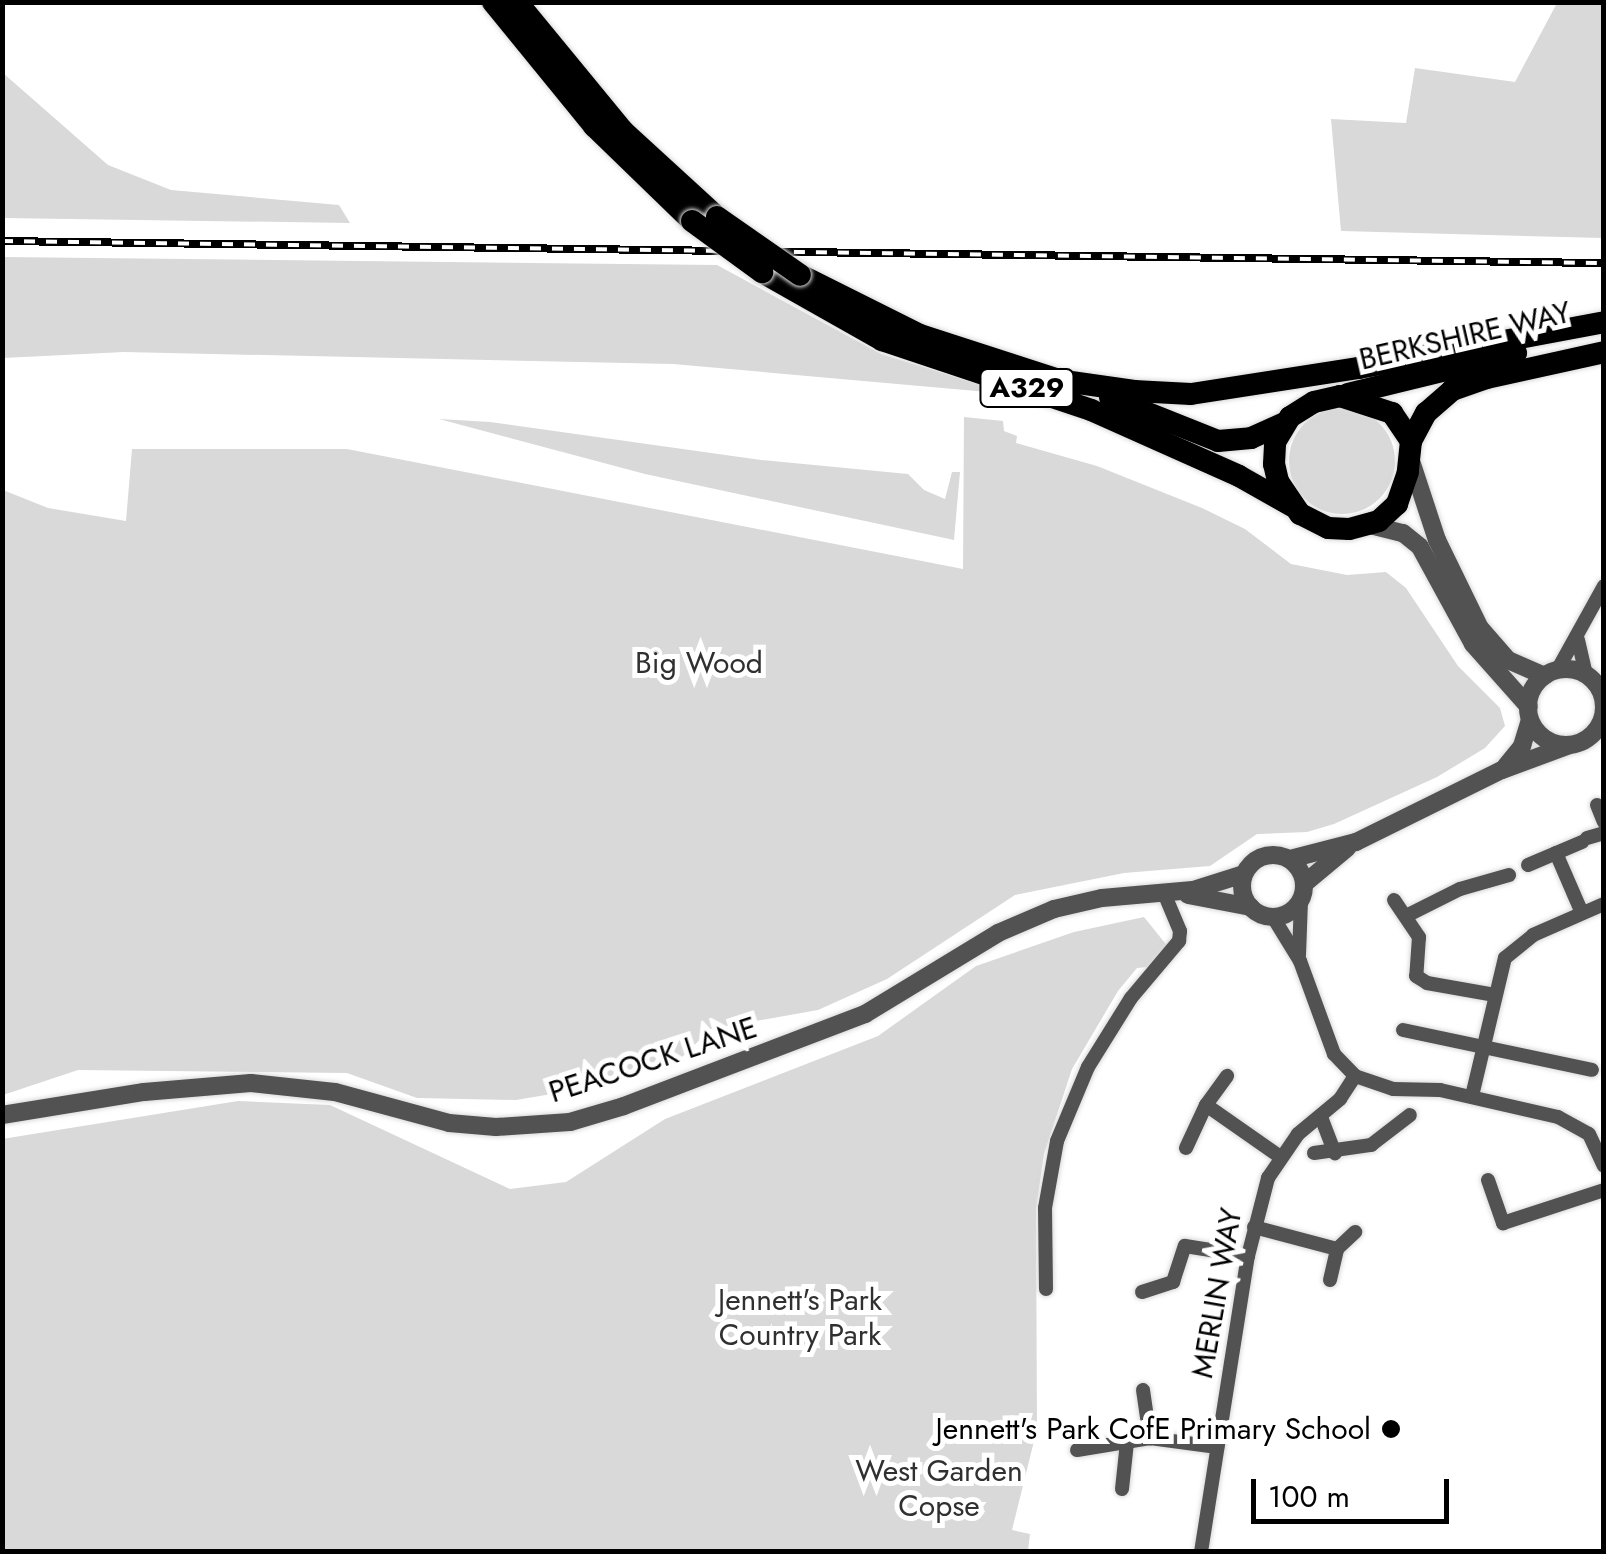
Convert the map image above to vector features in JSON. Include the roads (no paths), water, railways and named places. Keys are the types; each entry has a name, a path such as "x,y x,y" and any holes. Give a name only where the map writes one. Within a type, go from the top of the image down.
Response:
{"highway":[{"name":"A329","path":"494,2 594,126 692,220 762,272 882,340 1091,410 1239,476 1328,528 1370,525"},
{"name":"A329","path":"516,2 623,131 718,216 800,275 920,335 1064,381 1218,440 1250,438 1284,423 1306,406 1340,396"},
{"name":"A329","path":"1064,381 1134,392 1191,394 1360,368 1604,322"},
{"name":"BERKSHIRE WAY","path":"1340,396 1604,335"},
{"name":"BERKSHIRE WAY","path":"1411,450 1426,412 1452,390 1487,378 1604,352"},
{"path":"1340,396 1392,413 1411,450 1397,504 1370,525"},
{"path":"1284,423 1276,442 1274,464 1292,506"}],"street":[{"path":"1411,450 1437,540 1480,628 1508,660 1551,673 1593,677"},
{"path":"1370,525 1403,533 1420,548 1473,644 1550,741 1570,745"},
{"path":"1502,770 1522,746 1530,713 1551,673 1578,640 1603,589"},
{"path":"1578,640 1604,708 1594,732 1502,770 1356,842 1290,859 1264,856 1244,874 1243,892 1251,908 1273,917 1300,960 1325,1036 1354,1076 1393,1090 1440,1090 1558,1117 1590,1134 1604,1166"},
{"path":"1597,805 1604,822"},
{"path":"1528,865 1604,833"},
{"path":"1273,917 1289,913 1303,892 1356,842"},
{"path":"1556,853 1582,914"},
{"path":"1290,859 1303,892 1300,960"},
{"name":"PEACOCK LANE","path":"2,1115 144,1092 251,1084 335,1092 450,1123 496,1127 570,1122 624,1106 865,1014 998,933 1054,909 1102,898 1224,884 1244,874"},
{"path":"1408,915 1460,889 1509,875"},
{"path":"1046,1288 1045,1208 1057,1141 1088,1068 1131,998 1178,941 1180,930 1168,893"},
{"name":"PEACOCK LANE","path":"1168,893 1251,908"},
{"path":"1394,900 1408,915 1418,937 1416,976 1427,983 1495,995"},
{"path":"1472,1096 1505,958 1516,947 1604,904"},
{"path":"1403,1030 1592,1070"},
{"path":"1186,1148 1206,1105 1226,1076"},
{"name":"MERLIN WAY","path":"1201,1552 1254,1228 1279,1156 1320,1117 1354,1076"},
{"path":"1206,1105 1279,1156"},
{"path":"1314,1153 1336,1153 1371,1145 1410,1115"},
{"path":"1320,1117 1336,1153"},
{"path":"1590,1134 1604,1122"},
{"path":"1488,1180 1503,1223 1604,1190"},
{"path":"1254,1228 1337,1249"},
{"path":"1330,1280 1337,1249 1355,1232"},
{"path":"1142,1292 1173,1282 1185,1246 1248,1256"},
{"path":"1143,1390 1150,1438"},
{"path":"1077,1450 1150,1438 1217,1447"},
{"path":"1122,1489 1127,1442"}],"railway":[{"path":"2,241 1604,263"}],"place":[{"name":"Jennett's Park CofE Primary School","path":"1391,1429"}],"park label":[{"name":"Big Wood","path":"699,663"},
{"name":"Jennett's Park Country Park","path":"800,1317"},
{"name":"West Garden Copse","path":"939,1488"}]}
